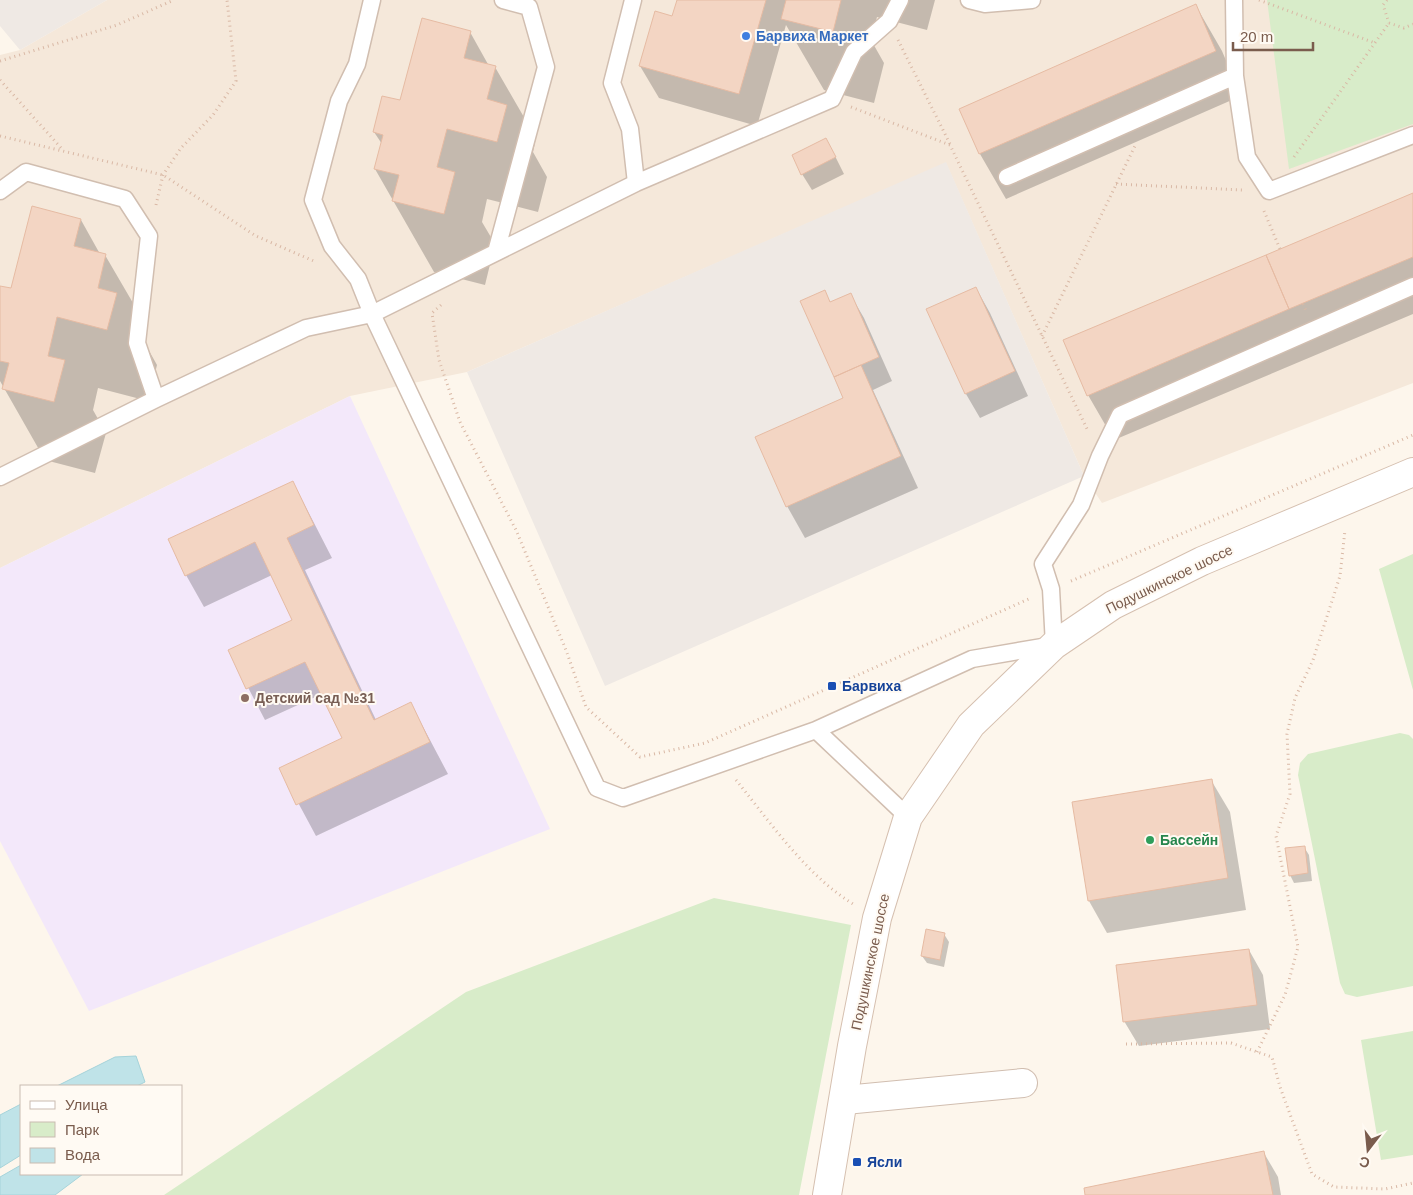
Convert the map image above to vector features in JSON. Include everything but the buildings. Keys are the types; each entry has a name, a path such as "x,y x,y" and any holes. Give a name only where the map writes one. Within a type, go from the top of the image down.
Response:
{"main road":[{"name":"Подушкинское шоссе","path":"827,1195 845,1100 852,1046 877,918 908,817 971,725 1054,644 1113,604 1202,560 1413,472"},
{"path":"845,1100 1023,1083"}],"lane":[{"path":"372,0 357,64 339,101 314,200 332,246 358,280 372,314 597,788 623,798 816,730 972,659 1054,644 1050,589 1043,564 1081,505 1100,456 1120,415 1413,286"},
{"path":"496,252 546,67 529,7 503,0"},
{"path":"633,0 612,83 630,129 636,183"},
{"path":"0,477 156,399 306,328 372,314 636,183 832,99 854,52 889,22 900,0"},
{"path":"969,0 985,4 1032,0"},
{"path":"1234,0 1235,76 1247,157 1269,191 1413,136"},
{"path":"1007,177 1235,76"},
{"path":"0,191 26,172 124,199 148,236 137,343 156,399"},
{"path":"816,730 908,817"}],"path":[{"path":"0,61 117,25 174,0"},
{"path":"148,236 163,175 181,148 213,115 236,81 227,0"},
{"path":"1259,0 1374,43"},
{"path":"1387,0 1383,5 1389,23"},
{"path":"889,22 1100,456"},
{"path":"1280,249 1263,208 1269,191 1389,23"},
{"path":"1389,23 1404,28 1412,24 1413,31"},
{"path":"0,80 64,152"},
{"path":"832,99 950,145"},
{"path":"1042,336 1152,112"},
{"path":"0,136 163,175 256,236 358,280"},
{"path":"1116,184 1269,191"},
{"path":"445,302 432,313 439,360 460,422 516,530 566,650 586,707 640,756 705,743 1050,589 1413,435"},
{"path":"1257,1052 1285,995 1298,947 1276,836 1290,794 1287,734 1295,698 1313,660 1340,576 1349,499"},
{"path":"705,743 794,851 836,893 877,918"},
{"path":"1126,1044 1231,1042 1272,1057 1280,1087 1312,1174 1334,1187 1385,1189 1413,1183"}],"shaded area":[{"path":"0,0 107,0 20,50 0,26"},
{"path":"107,0 1413,0 1413,383 1102,503 1084,476 946,163 467,372 350,396 0,568 0,55 20,50"},
{"path":"946,162 1084,476 605,686 467,372"},
{"name":"Детский сад №31","path":"350,396 550,829 89,1011 0,841 0,568"}],"green space":[{"path":"1267,0 1413,0 1413,124 1289,169"},
{"path":"1413,554 1413,690 1379,569"},
{"path":"1400,733 1409,735 1413,739 1413,986 1357,997 1345,994 1340,983 1298,775 1300,763 1308,754"},
{"path":"714,898 851,925 799,1195 164,1195 466,992"},
{"path":"1413,1031 1413,1155 1381,1160 1361,1040"}],"water":[{"path":"136,1056 145,1082 139,1085 59,1085 115,1057"},
{"path":"20,1105 20,1156 0,1168 0,1115"},
{"path":"20,1166 20,1175 82,1175 55,1195 0,1195 0,1177"}],"place":[{"name":"Барвиха Маркет","path":"746,36"},
{"name":"Барвиха","path":"832,686"},
{"name":"Детский сад №31","path":"245,698"},
{"name":"Бассейн","path":"1150,840"},
{"name":"Ясли","path":"857,1162"}]}
